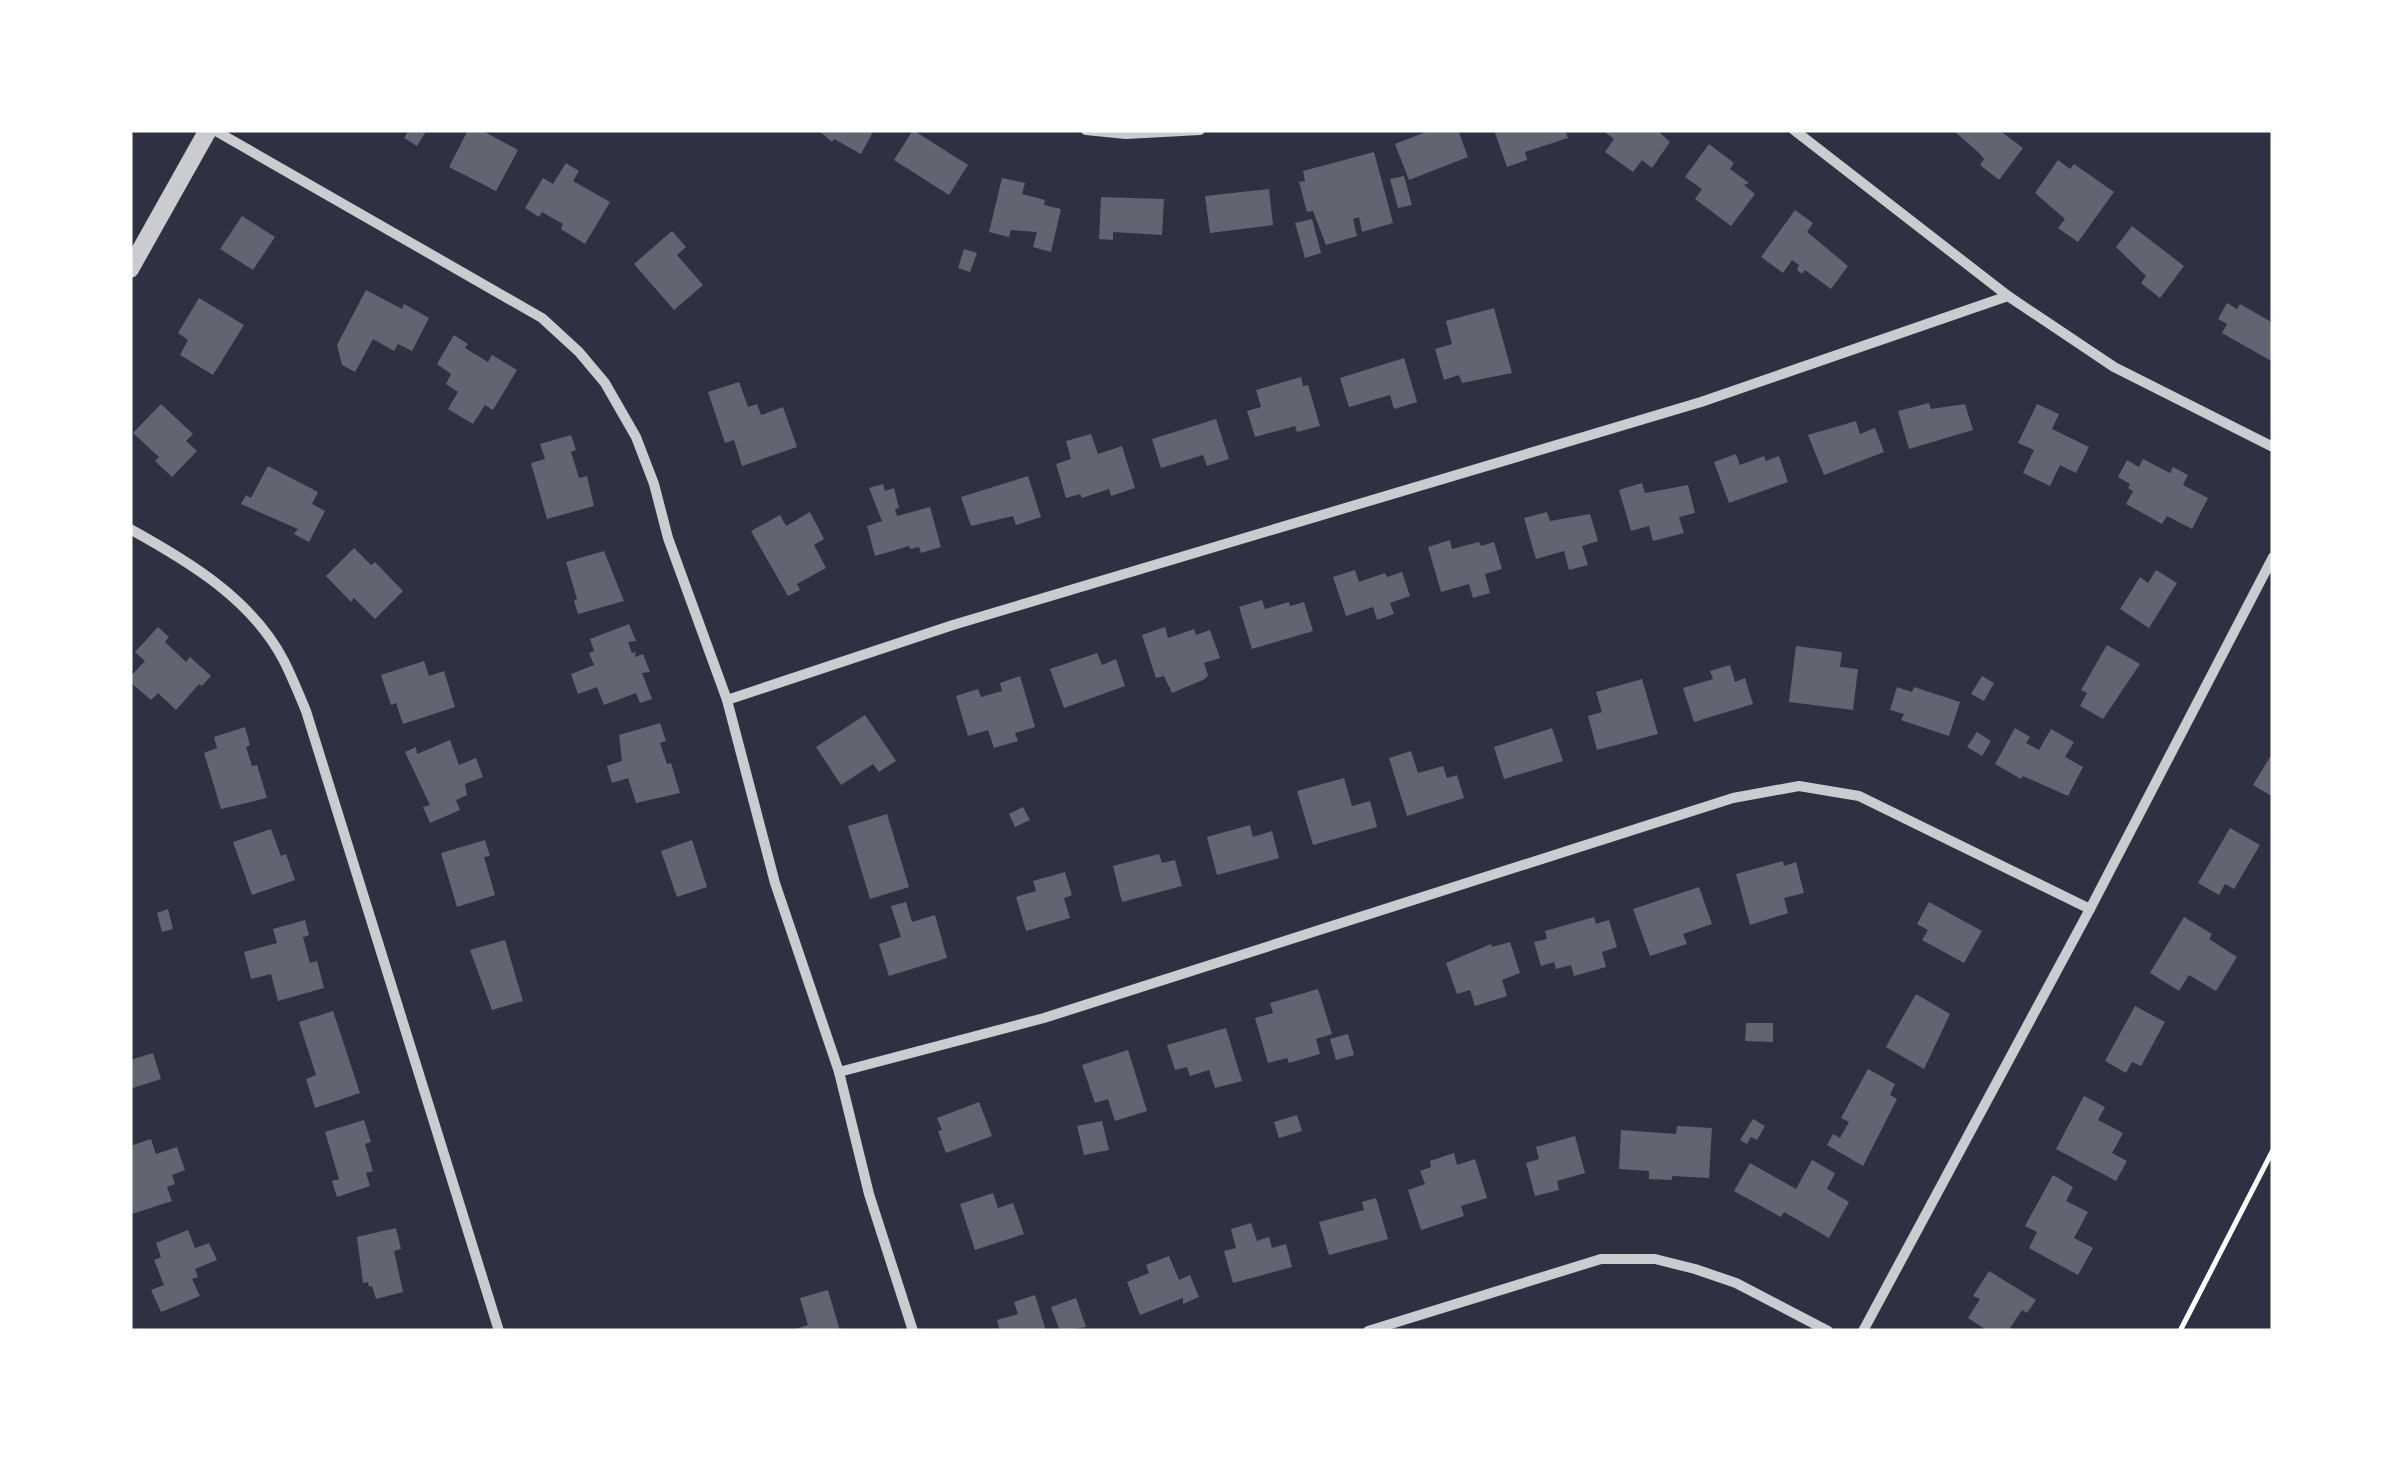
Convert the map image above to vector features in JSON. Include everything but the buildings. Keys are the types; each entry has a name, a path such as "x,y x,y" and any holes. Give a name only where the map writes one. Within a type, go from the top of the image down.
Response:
{"street":[{"path":"130,269 211,130 542,318 605,383 636,437 727,700 776,883 840,1072 868,1194 913,1331"},
{"path":"1086,130 1126,134 1200,130"},
{"path":"1794,130 2008,296 2114,367 2273,448"},
{"path":"727,700 953,625 1701,402 2008,296"},
{"path":"130,529 214,580 282,657 306,711 500,1331"},
{"path":"1863,1331 2273,557"},
{"path":"840,1072 1044,1018 1733,798 1799,786 1859,796 2090,908"},
{"path":"1368,1331 1601,1258 1655,1259 1695,1269 1736,1283 1828,1331"}],"path":[{"path":"2180,1331 2273,1150"}]}
